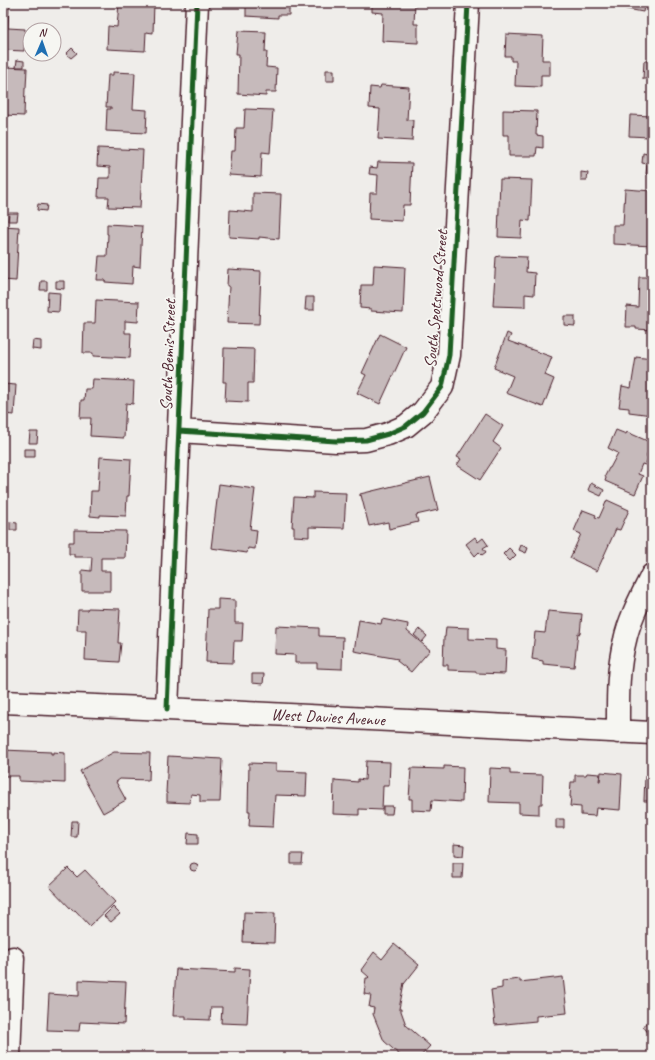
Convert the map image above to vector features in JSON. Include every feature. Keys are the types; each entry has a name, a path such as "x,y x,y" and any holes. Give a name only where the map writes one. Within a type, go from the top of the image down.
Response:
{"street":[{"name":"South Bemis Street","path":"167,709 197,3"},
{"name":"South Spotswood Street","path":"179,431 336,441 366,440 388,434 406,426 424,412 442,387 449,355 468,3"},
{"path":"618,732 618,685 625,640 636,608 652,575"},
{"name":"West Davies Avenue","path":"3,702 652,733"},
{"path":"9,1057 13,958"}],"building":[{"path":"3,3 9,3 8,28 22,29 22,51 3,50"},
{"path":"119,3 154,3 153,33 146,32 145,51 107,49 108,26 117,27"},
{"path":"246,3 289,3 289,15 278,15 278,18 246,16"},
{"path":"372,3 415,3 414,24 418,24 418,43 382,41 383,13 372,12"},
{"path":"519,3 546,3 545,5"},
{"path":"623,3 645,3 643,12 622,8"},
{"path":"238,31 266,32 266,67 277,68 276,92 266,92 266,96 238,94 239,54 236,54"},
{"path":"506,34 543,36 542,60 550,60 550,75 541,75 541,87 515,86 516,61 511,61 511,56 505,56"},
{"path":"72,48 77,53 71,58 66,54"},
{"path":"17,60 24,62 24,67 16,67"},
{"path":"644,61 652,61 652,79 643,79"},
{"path":"4,67 27,68 24,116 3,115"},
{"path":"326,70 334,70 334,81 326,81"},
{"path":"113,72 135,73 133,109 147,110 146,133 106,131 107,109 111,109 111,107 106,107 108,75 113,75"},
{"path":"381,85 409,87 407,120 413,120 412,141 378,139 380,109 369,108 370,87 380,88"},
{"path":"245,109 273,110 270,153 262,152 261,177 229,175 231,151 235,151 236,128 244,128"},
{"path":"503,110 537,111 536,135 543,136 543,148 537,147 536,156 509,156 509,135 503,135"},
{"path":"630,115 652,116 652,175 646,174 647,164 642,163 643,153 647,154 649,137 629,136"},
{"path":"98,148 143,150 140,208 108,207 109,197 98,197 99,178 110,178 110,167 97,166"},
{"path":"378,162 412,163 410,205 403,205 402,221 369,219 370,193 377,193 378,175 369,174 370,167 377,168"},
{"path":"581,172 588,173 587,180 581,180"},
{"path":"500,179 532,180 530,221 522,220 521,238 498,237"},
{"path":"625,189 652,191 652,246 613,244 613,225 623,225"},
{"path":"253,193 281,194 279,239 229,237 230,210 253,212"},
{"path":"38,204 47,205 46,211 37,210"},
{"path":"9,213 18,213 17,221 8,221"},
{"path":"107,224 142,226 140,267 133,266 132,284 97,280 99,256 107,256"},
{"path":"3,226 19,227 16,281 3,280"},
{"path":"496,257 527,257 526,272 535,273 534,295 525,294 525,307 493,306"},
{"path":"374,265 405,267 403,313 371,311 371,309 360,308 361,285 373,285"},
{"path":"228,269 261,271 259,324 227,323 229,286 227,286"},
{"path":"639,277 652,277 652,330 626,327 627,306 638,307"},
{"path":"41,281 47,281 47,290 40,290"},
{"path":"56,281 64,281 64,289 56,288"},
{"path":"48,292 60,293 59,312 47,311"},
{"path":"306,297 314,297 314,310 305,310"},
{"path":"96,300 139,302 138,322 125,321 125,333 131,333 130,358 93,356 93,353 83,353 84,323 95,323"},
{"path":"564,316 575,316 575,326 564,325"},
{"path":"507,333 511,335 508,341 552,357 545,375 554,379 543,407 506,393 513,376 494,368"},
{"path":"380,334 406,347 380,404 357,393 366,375 362,373"},
{"path":"33,340 41,341 41,350 32,349"},
{"path":"224,348 254,349 253,383 248,383 248,402 225,401 226,382 223,382"},
{"path":"636,357 652,359 652,415 629,412 629,408 619,407 622,386 631,388"},
{"path":"93,379 134,381 133,404 126,403 124,438 90,436 91,418 80,418 81,400 84,400 85,389 92,389"},
{"path":"3,384 16,385 14,415 3,414"},
{"path":"485,414 503,426 493,442 501,448 480,480 457,465 461,459 457,457"},
{"path":"616,430 626,434 627,432 652,443 646,456 649,457 645,465 642,464 638,474 643,476 635,494 605,481 605,476 618,453 608,448"},
{"path":"30,432 38,432 37,443 29,443"},
{"path":"24,449 35,449 35,457 24,457"},
{"path":"100,457 131,459 129,496 127,496 126,516 90,516 91,491 98,491"},
{"path":"430,477 438,510 416,515 418,522 389,529 388,522 369,526 360,494"},
{"path":"591,483 604,490 601,496 588,490"},
{"path":"219,484 255,489 250,529 257,530 255,549 248,548 247,553 211,548"},
{"path":"313,492 346,493 344,528 309,527 309,537 294,536 294,527 292,527 294,497 313,498"},
{"path":"607,500 629,510 620,530 616,529 597,571 570,558 581,534 574,531 583,510 596,515 595,517 599,518"},
{"path":"10,522 17,523 17,530 10,530"},
{"path":"74,530 126,531 125,558 101,558 101,571 110,571 110,591 82,591 82,570 91,571 92,557 74,557 74,554 69,554 69,542 74,542"},
{"path":"475,537 478,542 483,538 488,545 483,548 486,552 482,555 479,552 475,556 466,544"},
{"path":"521,545 528,548 526,553 519,550"},
{"path":"509,548 516,555 510,561 503,554"},
{"path":"218,599 235,600 235,623 243,623 242,641 234,641 233,663 206,662 208,609 218,609"},
{"path":"88,608 120,609 118,643 121,643 119,662 85,660 86,630 77,630 78,610 87,610"},
{"path":"548,611 582,614 574,667 543,664 543,661 532,659 535,632 545,633"},
{"path":"382,619 408,624 407,631 430,650 411,672 397,661 398,659 354,651 359,620 381,624"},
{"path":"276,626 319,628 319,636 343,637 342,669 317,668 317,663 295,663 295,655 275,654"},
{"path":"446,627 469,628 469,639 496,640 496,649 506,650 505,674 448,670 448,665 443,665 444,637"},
{"path":"419,629 427,636 422,642 414,635"},
{"path":"252,674 264,674 263,684 252,683"},
{"path":"3,750 51,752 51,754 53,754 53,752 65,753 65,783 19,781 19,776 3,776"},
{"path":"114,752 150,753 149,780 120,779 116,782 126,800 103,813 80,771"},
{"path":"168,756 222,759 220,802 200,802 200,795 191,794 190,803 167,802"},
{"path":"366,761 390,762 389,786 383,786 382,810 359,809 359,815 333,814 334,780 358,782 358,779 365,780"},
{"path":"249,763 276,764 276,771 307,772 306,796 275,795 273,827 249,826"},
{"path":"444,766 463,767 462,802 432,800 431,811 412,810 412,799 409,799 411,768 444,769"},
{"path":"490,768 510,769 510,774 543,775 542,804 539,804 539,814 519,813 519,803 489,802"},
{"path":"601,772 622,774 620,810 596,808 595,816 581,815 581,807 570,806 571,782 575,782 575,775 586,775 587,773 600,774 600,781"},
{"path":"645,776 652,777 652,801 644,801"},
{"path":"383,806 393,806 392,814 383,814"},
{"path":"3,813 7,813 6,834 3,834"},
{"path":"556,819 564,819 564,828 556,828"},
{"path":"72,821 78,821 77,837 71,837"},
{"path":"188,833 198,834 198,844 187,844"},
{"path":"454,844 464,845 463,856 454,855"},
{"path":"291,854 303,854 302,864 291,864"},
{"path":"194,863 197,864 197,870 194,871 191,870 190,867 191,864"},
{"path":"453,863 463,863 462,878 453,878"},
{"path":"68,868 77,877 85,870 115,902 90,926 49,886"},
{"path":"113,907 120,914 111,922 104,916"},
{"path":"244,912 275,913 274,943 243,942"},
{"path":"394,944 419,965 404,983 399,1009 401,1009 406,1025 430,1046 420,1057 402,1057 384,1041 373,1014 374,1008 369,1007 371,995 364,994 366,978 369,977 361,970 374,952 382,959"},
{"path":"235,968 250,969 247,1024 221,1023 222,1007 211,1007 210,1020 186,1019 186,1016 173,1016 176,969 235,972"},
{"path":"563,977 567,1013 536,1016 536,1021 495,1025 491,990 502,988 502,981 520,979 520,982"},
{"path":"79,980 126,982 124,1024 80,1022 79,1031 47,1030 49,994 79,996"},
{"path":"652,1020 652,1038 643,1026"}],"cycle path":[{"path":"167,709 197,3"},
{"path":"179,431 336,441 366,440 388,434 406,426 423,412 442,387 449,355 468,3"}]}
